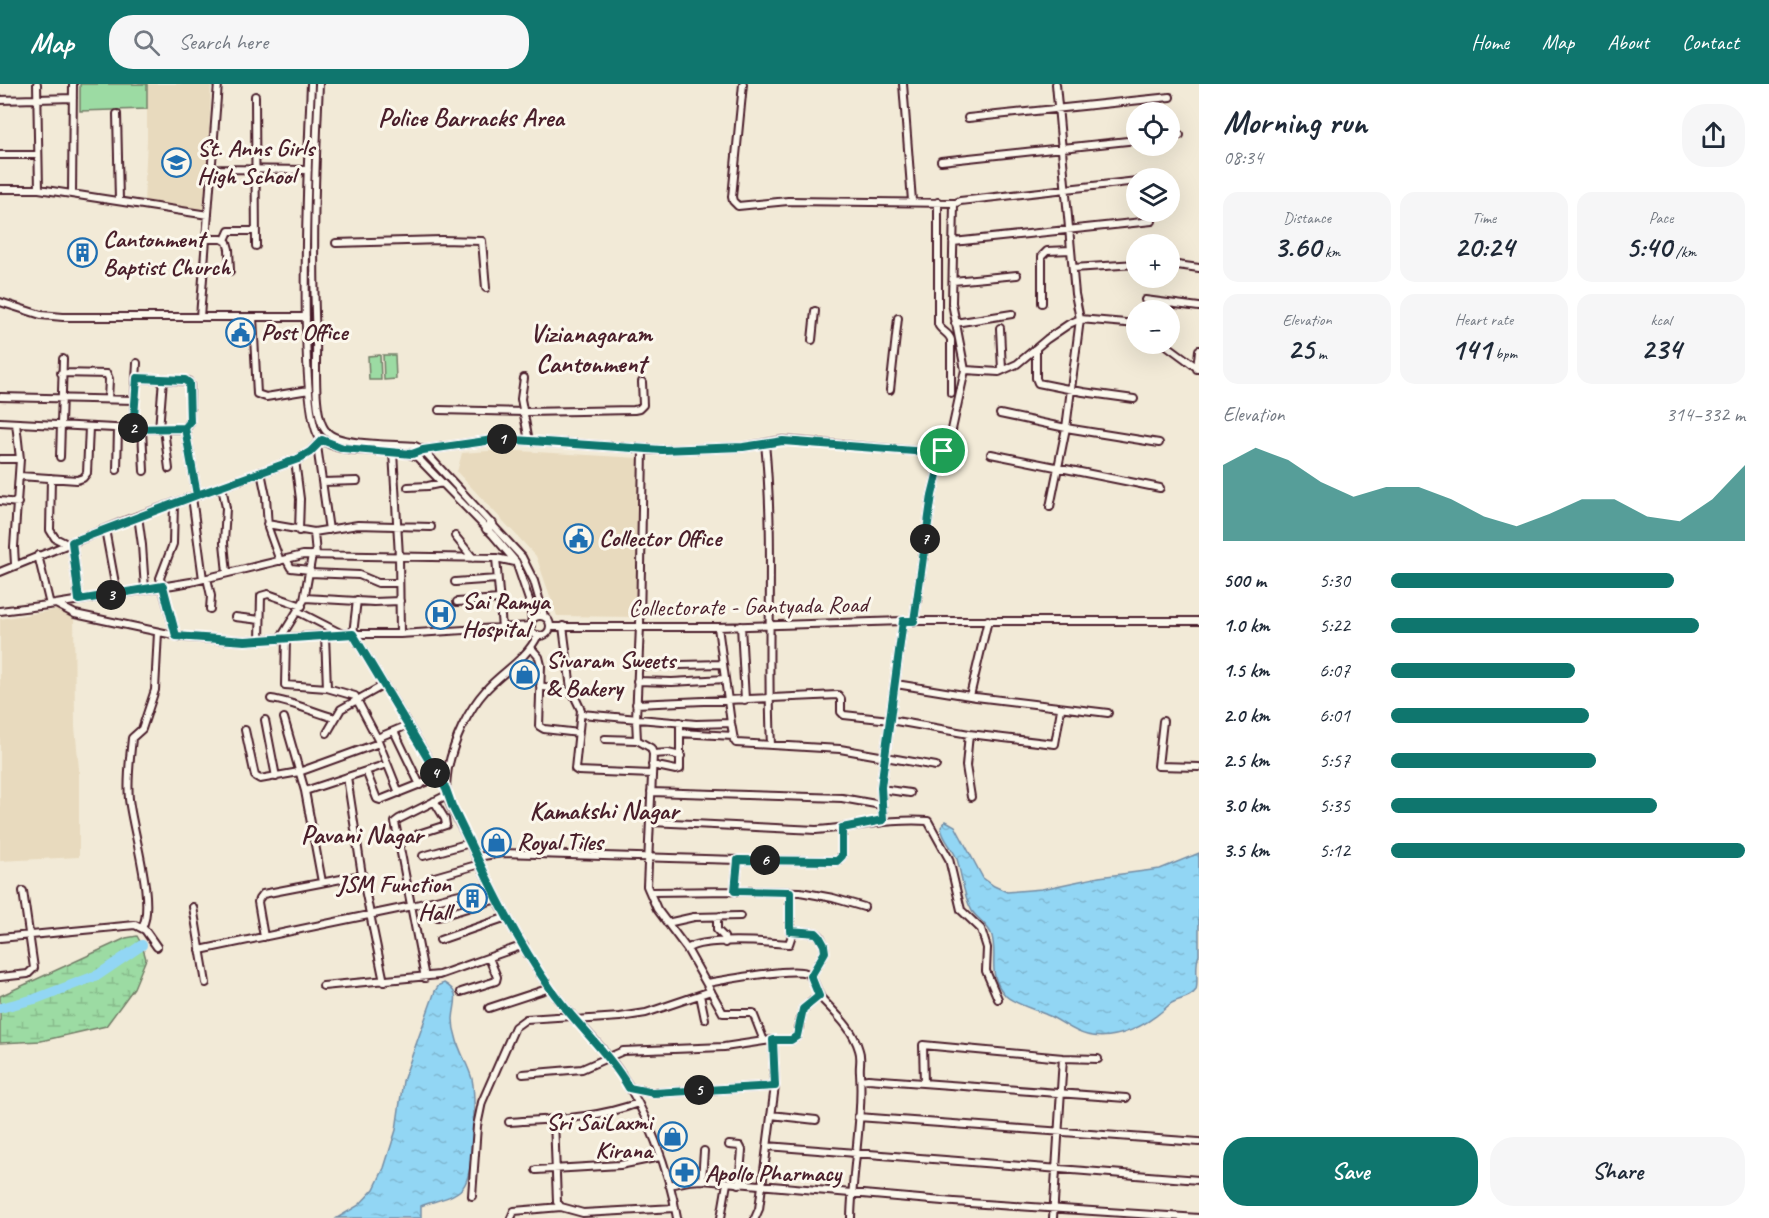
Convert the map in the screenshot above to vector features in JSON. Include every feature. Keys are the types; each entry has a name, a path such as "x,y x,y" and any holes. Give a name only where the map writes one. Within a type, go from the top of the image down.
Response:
{"street":[{"path":"37,84 39,189"},
{"path":"72,193 73,84"},
{"path":"200,317 218,84"},
{"path":"311,84 306,317 313,426 322,440 343,448 412,454 417,457 522,557 534,580 543,616"},
{"path":"319,84 315,170 315,317 316,389 321,422 327,432 339,439 416,446 423,450 490,527 516,562 529,600 533,632 538,635"},
{"path":"743,84 732,197 738,206 788,201 956,203 1126,182"},
{"path":"903,84 912,201"},
{"path":"1050,507 1066,428 1080,319 1075,294 1056,84"},
{"path":"255,96 256,246"},
{"path":"968,118 1170,97"},
{"path":"0,100 74,98"},
{"path":"117,114 119,200"},
{"path":"941,161 1126,141"},
{"path":"0,155 38,155"},
{"path":"212,169 308,170"},
{"path":"0,189 39,189 72,193 208,215"},
{"path":"938,202 938,324 949,334 951,340 951,393"},
{"path":"412,454 423,450 500,439 662,450 715,449 783,441 807,441 927,452 943,451 948,448 965,370 952,303 952,210 956,203"},
{"path":"953,242 1142,222"},
{"path":"230,271 229,249 225,240 229,231 256,231"},
{"path":"206,239 225,240"},
{"path":"336,243 482,241 486,288"},
{"path":"1042,303 1042,256 1047,251 1071,250"},
{"path":"1073,268 1126,265"},
{"path":"1180,265 1199,268"},
{"path":"953,281 1017,275"},
{"path":"0,302 41,315 63,317 306,317"},
{"path":"1180,305 1199,307"},
{"path":"812,340 814,310"},
{"path":"956,323 1012,314"},
{"path":"253,317 256,393 266,397 309,390"},
{"path":"890,390 898,318"},
{"path":"965,370 1002,370 1017,364 1069,324 1080,319 1126,323"},
{"path":"1000,327 1002,370"},
{"path":"1036,349 1038,382 1071,390 1134,399"},
{"path":"1198,369 1199,350"},
{"path":"1178,354 1198,369"},
{"path":"60,457 63,359"},
{"path":"133,429 137,363"},
{"path":"61,373 107,374 108,399"},
{"path":"0,422 133,429 185,428 190,422 189,383 185,380 137,378"},
{"path":"524,378 521,391 529,441"},
{"path":"163,379 161,429 169,469"},
{"path":"439,410 523,412 639,409 644,403 642,382"},
{"path":"0,397 135,400"},
{"path":"1000,414 1066,428 1158,443"},
{"path":"15,564 20,476 16,423"},
{"path":"20,476 77,480 85,476 89,427"},
{"path":"117,470 118,428"},
{"path":"185,428 205,578 211,596 210,609"},
{"path":"142,429 144,471"},
{"path":"0,572 138,516 295,460 317,446 327,432"},
{"path":"765,443 768,486 770,626 768,698 771,746"},
{"path":"317,446 329,530"},
{"path":"637,740 643,449"},
{"path":"914,621 932,495 943,451"},
{"path":"393,452 398,526 400,634"},
{"path":"991,454 1160,488"},
{"path":"0,459 20,459"},
{"path":"295,460 300,499 299,531"},
{"path":"261,472 266,496 267,524 283,560 291,568 359,575 378,583 399,584"},
{"path":"51,478 50,530 55,538 69,543"},
{"path":"323,482 357,481"},
{"path":"408,487 442,483"},
{"path":"222,486 226,508 224,543 227,573"},
{"path":"0,501 18,503"},
{"path":"174,503 173,544 160,576 176,636"},
{"path":"138,516 145,589"},
{"path":"267,524 314,532 358,525 431,526"},
{"path":"105,529 117,594"},
{"path":"314,532 314,555 305,598 283,638 285,685 327,688 353,694 358,699 399,793"},
{"path":"455,536 473,558"},
{"path":"69,543 79,600"},
{"path":"38,555 53,605"},
{"path":"0,611 53,605 163,586 314,555 496,558 516,562"},
{"path":"496,558 502,628"},
{"path":"455,582 497,579"},
{"path":"260,640 260,601 263,595 278,597 342,634"},
{"path":"529,600 538,596"},
{"path":"305,598 400,601"},
{"path":"457,602 499,599"},
{"path":"357,600 353,634 438,777 497,899 550,988 619,1070 638,1103 660,1157 677,1218"},
{"path":"53,605 75,614 176,636 245,641 342,634 400,634 502,628 531,623 537,616 543,616 549,620 550,627 547,632 538,635 532,649 486,690 471,710 448,768 447,794"},
{"path":"235,617 260,620"},
{"path":"883,820 881,789 903,621"},
{"name":"Collectorate - Gantyada Road","path":"550,627 718,627 903,621 1199,621"},
{"path":"970,696 988,621"},
{"path":"563,626 572,693 580,706 581,714 574,766 576,770 652,774"},
{"path":"741,626 745,700"},
{"path":"718,627 733,736 739,745 830,748 936,766"},
{"path":"142,928 146,916 144,888 129,799 128,772 132,738 142,729 155,690 158,632"},
{"path":"324,635 327,688"},
{"path":"532,649 540,661 539,723 541,728 579,733"},
{"path":"637,666 723,664"},
{"path":"637,681 725,679"},
{"path":"896,684 1061,709 1108,713"},
{"path":"327,733 341,709 384,685"},
{"path":"540,686 572,693"},
{"path":"636,704 838,696 841,698 843,714 969,734 1055,744 1061,709"},
{"path":"271,699 288,702 335,718"},
{"path":"581,714 680,722 731,723"},
{"path":"284,718 305,791 322,882"},
{"path":"265,720 276,777"},
{"path":"1163,721 1158,766 1199,767"},
{"path":"652,765 678,770 681,767 680,722"},
{"path":"246,730 256,778 299,772 377,741 394,730 408,725"},
{"path":"394,730 420,785"},
{"path":"680,733 733,736"},
{"path":"969,734 966,766 971,797"},
{"path":"605,739 637,740 651,748 653,754 651,822 646,883 657,909 687,949 724,1014 753,1012 764,1041"},
{"path":"653,754 668,753 681,756"},
{"path":"305,791 387,764"},
{"path":"366,771 378,800 438,777"},
{"path":"347,777 362,874 384,982"},
{"path":"881,789 910,793"},
{"path":"651,792 842,798 881,805"},
{"path":"425,978 395,822 447,794"},
{"path":"418,834 446,825 446,819 434,801"},
{"path":"651,822 791,830 842,828 883,820 928,822 949,859 961,910 981,928 987,948 986,971 998,999"},
{"path":"477,857 502,853 837,861 842,856 842,828"},
{"path":"423,856 470,843"},
{"path":"735,891 738,860"},
{"path":"431,878 480,864"},
{"path":"264,937 258,902 260,896 362,874"},
{"path":"200,950 412,906 491,886"},
{"path":"0,977 28,974 33,970 23,891"},
{"path":"650,892 790,892 833,898 864,907"},
{"path":"790,892 789,929 793,932 816,933 824,945 825,952 811,976"},
{"path":"438,917 497,899"},
{"path":"193,907 206,983"},
{"path":"720,916 717,920 717,930 724,937 725,942"},
{"path":"667,923 694,917 740,916"},
{"path":"440,940 507,917"},
{"path":"0,938 135,925 142,928 157,947"},
{"path":"687,949 700,943 789,944 793,932"},
{"path":"323,986 425,978 446,974 524,945"},
{"path":"461,992 496,981 497,977 489,958"},
{"path":"707,983 747,976 807,973 811,976 819,996 843,1020 861,1057 851,1218"},
{"path":"489,1008 550,988"},
{"path":"472,1197 477,1126 482,1102 515,1027 526,1019 620,1017 646,1012 711,991"},
{"path":"700,995 705,1019"},
{"path":"523,1074 582,1069 607,1056 623,1051 724,1047 773,1040 791,1040 797,1036 803,1009 819,996"},
{"path":"755,1218 762,1186 775,1086 773,1040"},
{"path":"924,1083 923,1046 1098,1059"},
{"path":"1053,1218 1063,1058"},
{"path":"861,1080 1126,1098"},
{"path":"629,1088 654,1093 775,1086"},
{"path":"509,1122 604,1114 638,1103"},
{"path":"771,1115 816,1120"},
{"path":"858,1117 1199,1142"},
{"path":"554,1119 557,1202 561,1207"},
{"path":"729,1145 740,1146 742,1150 740,1184"},
{"path":"767,1146 1199,1180"},
{"path":"702,1180 704,1151"},
{"path":"536,1170 620,1165 660,1157"},
{"path":"669,1185 702,1180 1199,1218"},
{"path":"721,1218 727,1183"},
{"path":"511,1218 514,1211 561,1207 583,1215 607,1215 675,1208"}],"shaded area":[{"path":"147,84 211,84 203,210 144,202"},
{"name":"Collector Office","path":"502,450 639,458 635,617 557,616 536,556 457,472 462,453"},
{"path":"74,607 79,857 0,861 0,619"}],"green space":[{"path":"80,84 147,84 147,109 80,111"},
{"path":"380,355 381,380 369,380 368,356"},
{"path":"383,355 395,355 396,379 384,380"},
{"path":"137,936 146,959 134,988 106,1026 41,1041 0,1043 0,996 126,938"}],"water":[{"path":"946,821 955,826 983,878 1007,892 1042,889 1099,877 1160,869 1199,853 1199,955 1196,990 1190,996 1172,1003 1142,1025 1121,1034 1098,1037 1072,1029 1052,1017 1009,999 1000,988 994,974 994,945 991,932 974,914 969,905 957,859 942,831 941,827"},
{"path":"444,983 455,994 454,1030 472,1079 473,1088 472,1149 465,1184 452,1196 421,1206 421,1218 337,1218 359,1205 374,1189 384,1168 396,1130 403,1081 435,991 439,985"}],"waterway":[{"path":"0,1008 35,999 98,975 142,945"}],"place":[{"name":"St. Anns Girls High School","path":"176,162"},
{"name":"Cantonment Baptist Church","path":"82,253"},
{"name":"Post Office","path":"240,332"},
{"name":"Collector Office","path":"578,538"},
{"name":"Sai Ramya Hospital","path":"441,615"},
{"name":"Sivaram Sweets & Bakery","path":"525,674"},
{"name":"Royal Tiles","path":"496,842"},
{"name":"JSM Function Hall","path":"472,898"},
{"name":"Sri SaiLaxmi Kirana","path":"673,1136"},
{"name":"Apollo Pharmacy","path":"684,1173"}],"district":[{"name":"Police Barracks Area","path":"471,117"},
{"name":"Vizianagaram Cantonment","path":"591,348"},
{"name":"Kamakshi Nagar","path":"604,810"},
{"name":"Pavani Nagar","path":"362,834"}],"route":[{"path":"943,451 927,452 807,441 783,441 715,449 662,450 500,439 423,450 412,454 343,448 322,440 310,452 298,459 197,495 185,428 133,429 137,378 188,381 190,422 185,428 197,495 72,542 79,600 163,586 176,636 245,641 353,634 446,789 500,905 540,972 572,1016 619,1070 629,1088 654,1093 775,1086 773,1040 791,1040 797,1036 803,1009 819,996 811,976 823,957 825,949 816,933 790,931 790,892 735,891 738,860 837,861 842,856 842,828 883,820 881,787 903,621 914,621 932,495 943,451"}]}
